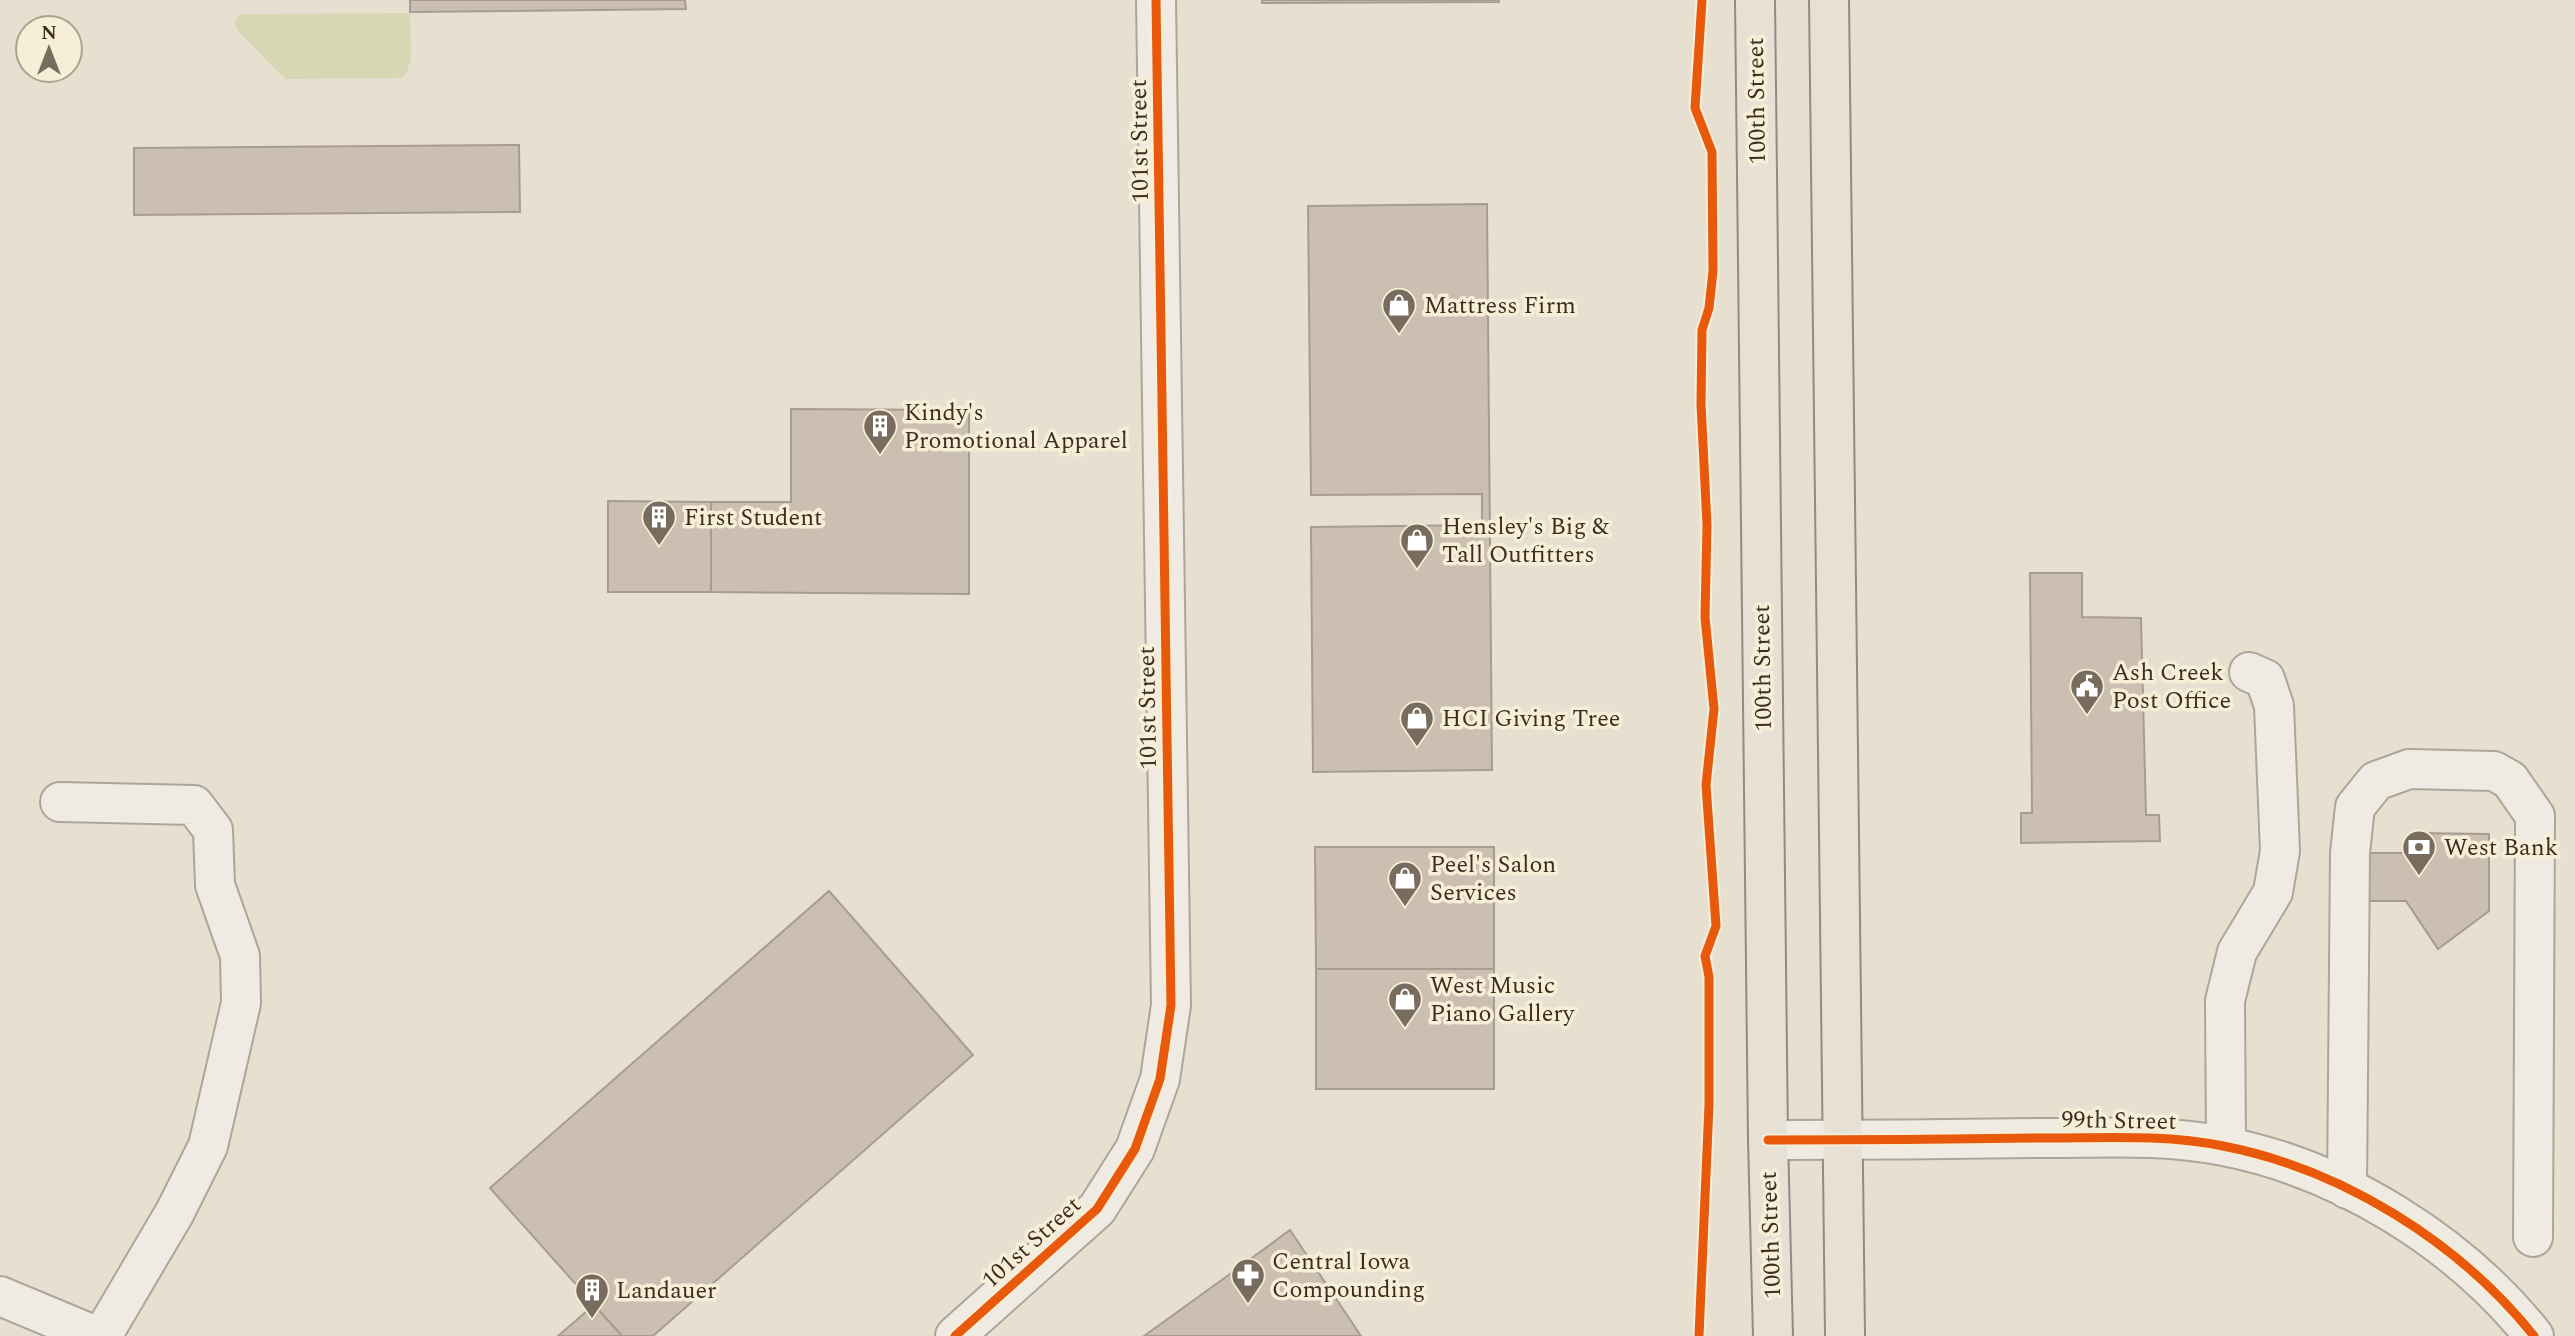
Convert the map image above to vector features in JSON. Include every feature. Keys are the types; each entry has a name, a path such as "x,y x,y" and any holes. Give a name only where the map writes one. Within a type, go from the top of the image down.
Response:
{"main road":[{"name":"100th Street","path":"1755,0 1768,1140 1773,1336"},
{"path":"1829,0 1845,1336"}],"street":[{"name":"101st Street","path":"955,1336 1097,1209 1135,1149 1160,1079 1171,1005 1156,0"},
{"path":"2226,1146 2225,1001 2237,952 2273,892 2280,851 2274,706 2265,679 2249,672"},
{"path":"2347,1189 2350,853 2355,807 2376,781 2409,769 2494,771 2510,780 2535,816 2533,1237"},
{"path":"60,802 194,805 213,830 215,885 240,956 241,1003 208,1146 174,1213 102,1336"},
{"name":"99th Street","path":"1768,1140 2138,1138 2226,1146 2311,1172 2382,1206 2478,1276 2534,1336"},
{"path":"0,1296 96,1336"}],"green space":[{"path":"410,13 411,59 406,74 401,78 285,79 239,32 234,22 240,14"}],"building":[{"path":"410,0 685,0 686,9 410,12"},
{"path":"1262,0 1499,0 1499,2 1262,3"},
{"path":"519,145 520,212 134,215 134,148"},
{"path":"1487,204 1492,770 1313,772 1311,527 1482,525 1482,494 1311,495 1308,206"},
{"name":"Kindy's Promotional Apparel","path":"791,409 969,410 969,594 711,592 711,502 791,502"},
{"name":"First Student","path":"608,501 711,502 711,592 608,592"},
{"name":"Ash Creek Post Office","path":"2030,573 2082,573 2082,617 2141,618 2146,815 2159,815 2160,841 2021,843 2021,813 2032,813"},
{"name":"West Bank","path":"2420,833 2489,834 2489,911 2438,949 2406,901 2350,901 2350,853 2420,853"},
{"name":"Peel's Salon Services","path":"1315,847 1494,847 1494,969 1316,969"},
{"path":"829,891 973,1055 653,1336 622,1336 490,1188"},
{"name":"West Music Piano Gallery","path":"1316,969 1494,969 1494,1089 1316,1089"},
{"path":"1290,1230 1361,1336 1144,1336 1230,1274"},
{"name":"Landauer","path":"594,1305 622,1336 558,1336"}],"cycle path":[{"path":"955,1336 1097,1209 1135,1149 1160,1079 1171,1005 1156,0"},
{"path":"1699,1336 1709,1105 1709,977 1705,956 1716,926 1706,785 1714,709 1705,617 1707,525 1701,404 1702,330 1709,308 1713,271 1712,152 1695,108 1702,0"},
{"path":"1768,1140 2156,1138 2201,1142 2267,1157 2354,1191 2395,1214 2470,1270 2504,1302 2534,1336"}],"place":[{"name":"Mattress Firm","path":"1399,335"},
{"name":"Kindy's Promotional Apparel","path":"880,456"},
{"name":"First Student","path":"659,547"},
{"name":"Hensley's Big & Tall Outfitters","path":"1417,570"},
{"name":"Ash Creek Post Office","path":"2087,716"},
{"name":"HCI Giving Tree","path":"1417,748"},
{"name":"West Bank","path":"2419,877"},
{"name":"Peel's Salon Services","path":"1405,908"},
{"name":"West Music Piano Gallery","path":"1405,1029"},
{"name":"Central Iowa Compounding","path":"1248,1305"},
{"name":"Landauer","path":"592,1320"}]}
